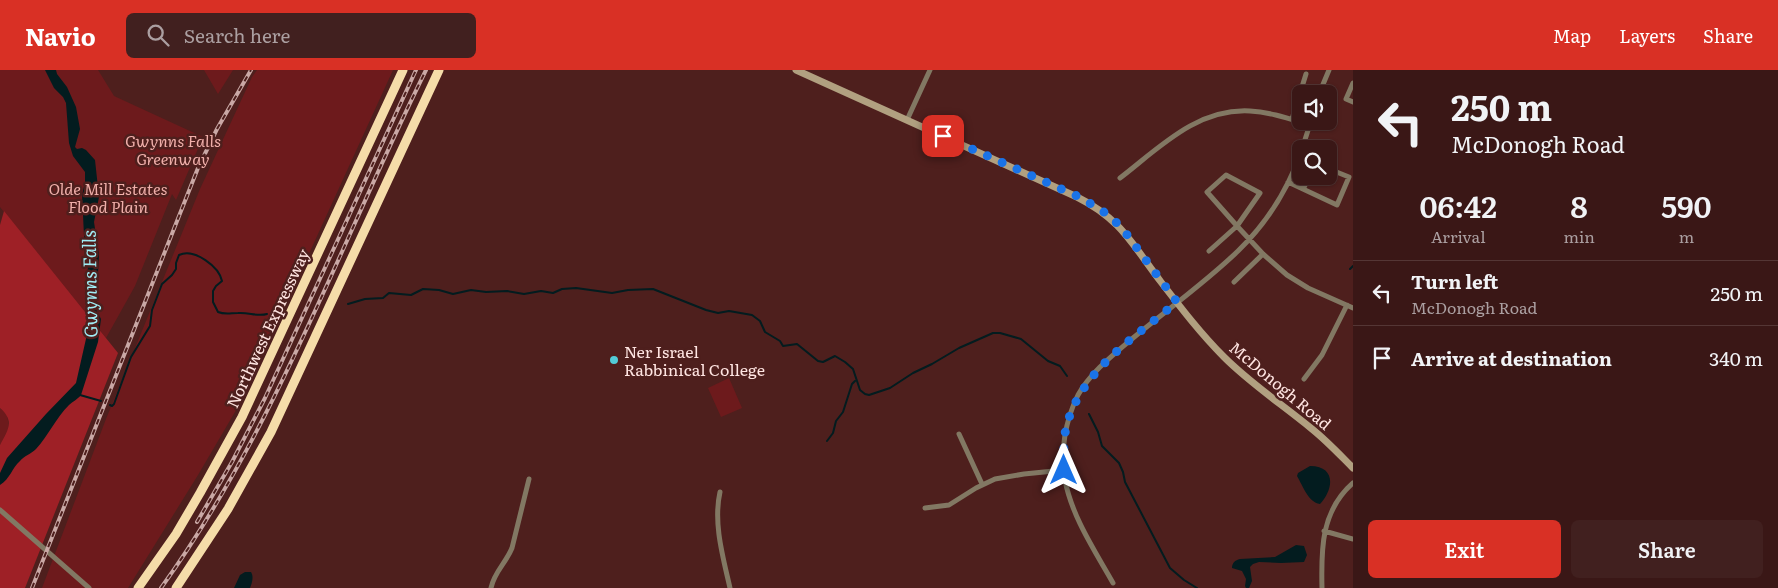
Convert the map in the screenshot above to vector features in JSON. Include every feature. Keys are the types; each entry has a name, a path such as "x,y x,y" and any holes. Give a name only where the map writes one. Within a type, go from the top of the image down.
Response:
{"highway":[{"name":"Northwest Expressway","path":"138,588 176,534 242,417 403,70"},
{"path":"176,588 228,509 271,432 439,70"}],"main road":[{"name":"McDonogh Road","path":"796,70 1077,196 1100,209 1125,232 1206,338 1235,367 1324,439 1353,468"}],"street":[{"path":"907,120 930,70"},
{"path":"1323,85 1329,70"},
{"path":"1303,85 1306,74"},
{"path":"1353,83 1346,99 1353,102"},
{"path":"1120,178 1177,134 1202,119 1230,112 1249,111 1292,119"},
{"path":"1288,182 1337,205 1349,177 1337,172"},
{"path":"1112,583 1075,512 1068,492 1064,470 1066,428 1079,394 1104,364 1228,260 1250,238 1272,210 1292,173"},
{"path":"1209,251 1237,226 1260,193 1226,175 1207,192 1237,226 1264,254 1298,282 1353,308"},
{"path":"1303,189 1305,185"},
{"path":"1234,282 1264,254"},
{"path":"1304,379 1322,355 1347,305"},
{"path":"959,434 982,484"},
{"path":"926,508 949,505 982,484 995,479 1012,475 1064,470"},
{"path":"491,588 494,574 509,555 512,548 530,479"},
{"path":"1322,588 1321,554 1324,531 1335,504 1353,483"},
{"path":"720,492 718,530 730,588"},
{"path":"0,510 89,588"},
{"path":"1324,531 1353,539"}],"green space":[{"name":"Olde Mill Estates Flood Plain","path":"0,70 98,70 114,96 203,137 176,200 172,194 135,286 106,338 0,207"},
{"path":"204,70 233,70 218,94"},
{"path":"257,70 393,70 242,400 128,588 42,588 106,419 200,189"},
{"path":"729,378 742,408 721,417 708,388"},
{"path":"0,408 7,414 9,428 0,445"}],"shaded area":[{"path":"4,211 118,353 25,588 0,588 0,445 9,426 5,413 0,408 0,225"}],"water":[{"name":"Gwynns Falls","path":"45,70 56,70 67,87 76,107 80,129 75,147 86,150 95,160 99,197 94,222 99,255 96,309 101,319 98,342 81,395 64,410 36,449 22,459 0,485 0,473 7,458 76,383 90,320 86,307 88,266 85,256 82,195 85,172 73,156 69,143 66,103 54,88"},
{"path":"1310,466 1324,470 1330,479 1328,492 1320,504 1309,497 1297,476 1298,473"},
{"path":"1296,545 1304,546 1307,555 1304,562 1259,562 1253,564 1250,567 1252,581 1249,588 1245,586 1246,579 1242,571 1232,568 1233,563 1238,559 1275,557"},
{"path":"245,572 251,572 252,574 250,588 234,588 240,575"}],"waterway":[{"path":"110,405 114,404 131,357 150,326 152,310 162,284 176,269 179,255 192,254 199,256 216,270 222,281 213,291 213,302 218,312 226,314 267,314"},
{"path":"1350,269 1353,266"},
{"path":"348,304 365,299 383,298 389,293 411,295 423,289 439,290 453,294 471,290 486,292 507,291 524,294 541,291 553,293 562,289 576,288 612,293 653,289 706,310 718,313 729,311 752,315 760,321 765,332 780,341 783,346 797,344 818,361 823,362 835,356 845,362 853,369 860,390 869,395 890,388 959,348 993,333 1021,339 1048,361 1060,366 1067,376"},
{"path":"827,441 833,433 836,421 843,412 852,384 855,381"},
{"path":"80,395 101,401"},
{"path":"1089,414 1098,432 1102,446 1119,463 1125,482 1170,568 1197,588"}],"railway":[{"path":"32,588 198,168 217,129 251,70"},
{"path":"197,522 232,462 265,398 416,70"},
{"path":"161,588 202,528 272,401 426,70"}],"place":[{"name":"Ner Israel Rabbinical College","path":"614,360"}],"route":[{"path":"943,136 1077,196 1100,209 1125,232 1177,302 1115,353 1095,372 1079,394 1066,428 1064,470"}],"park label":[{"name":"Gwynns Falls Greenway","path":"173,149"}]}
